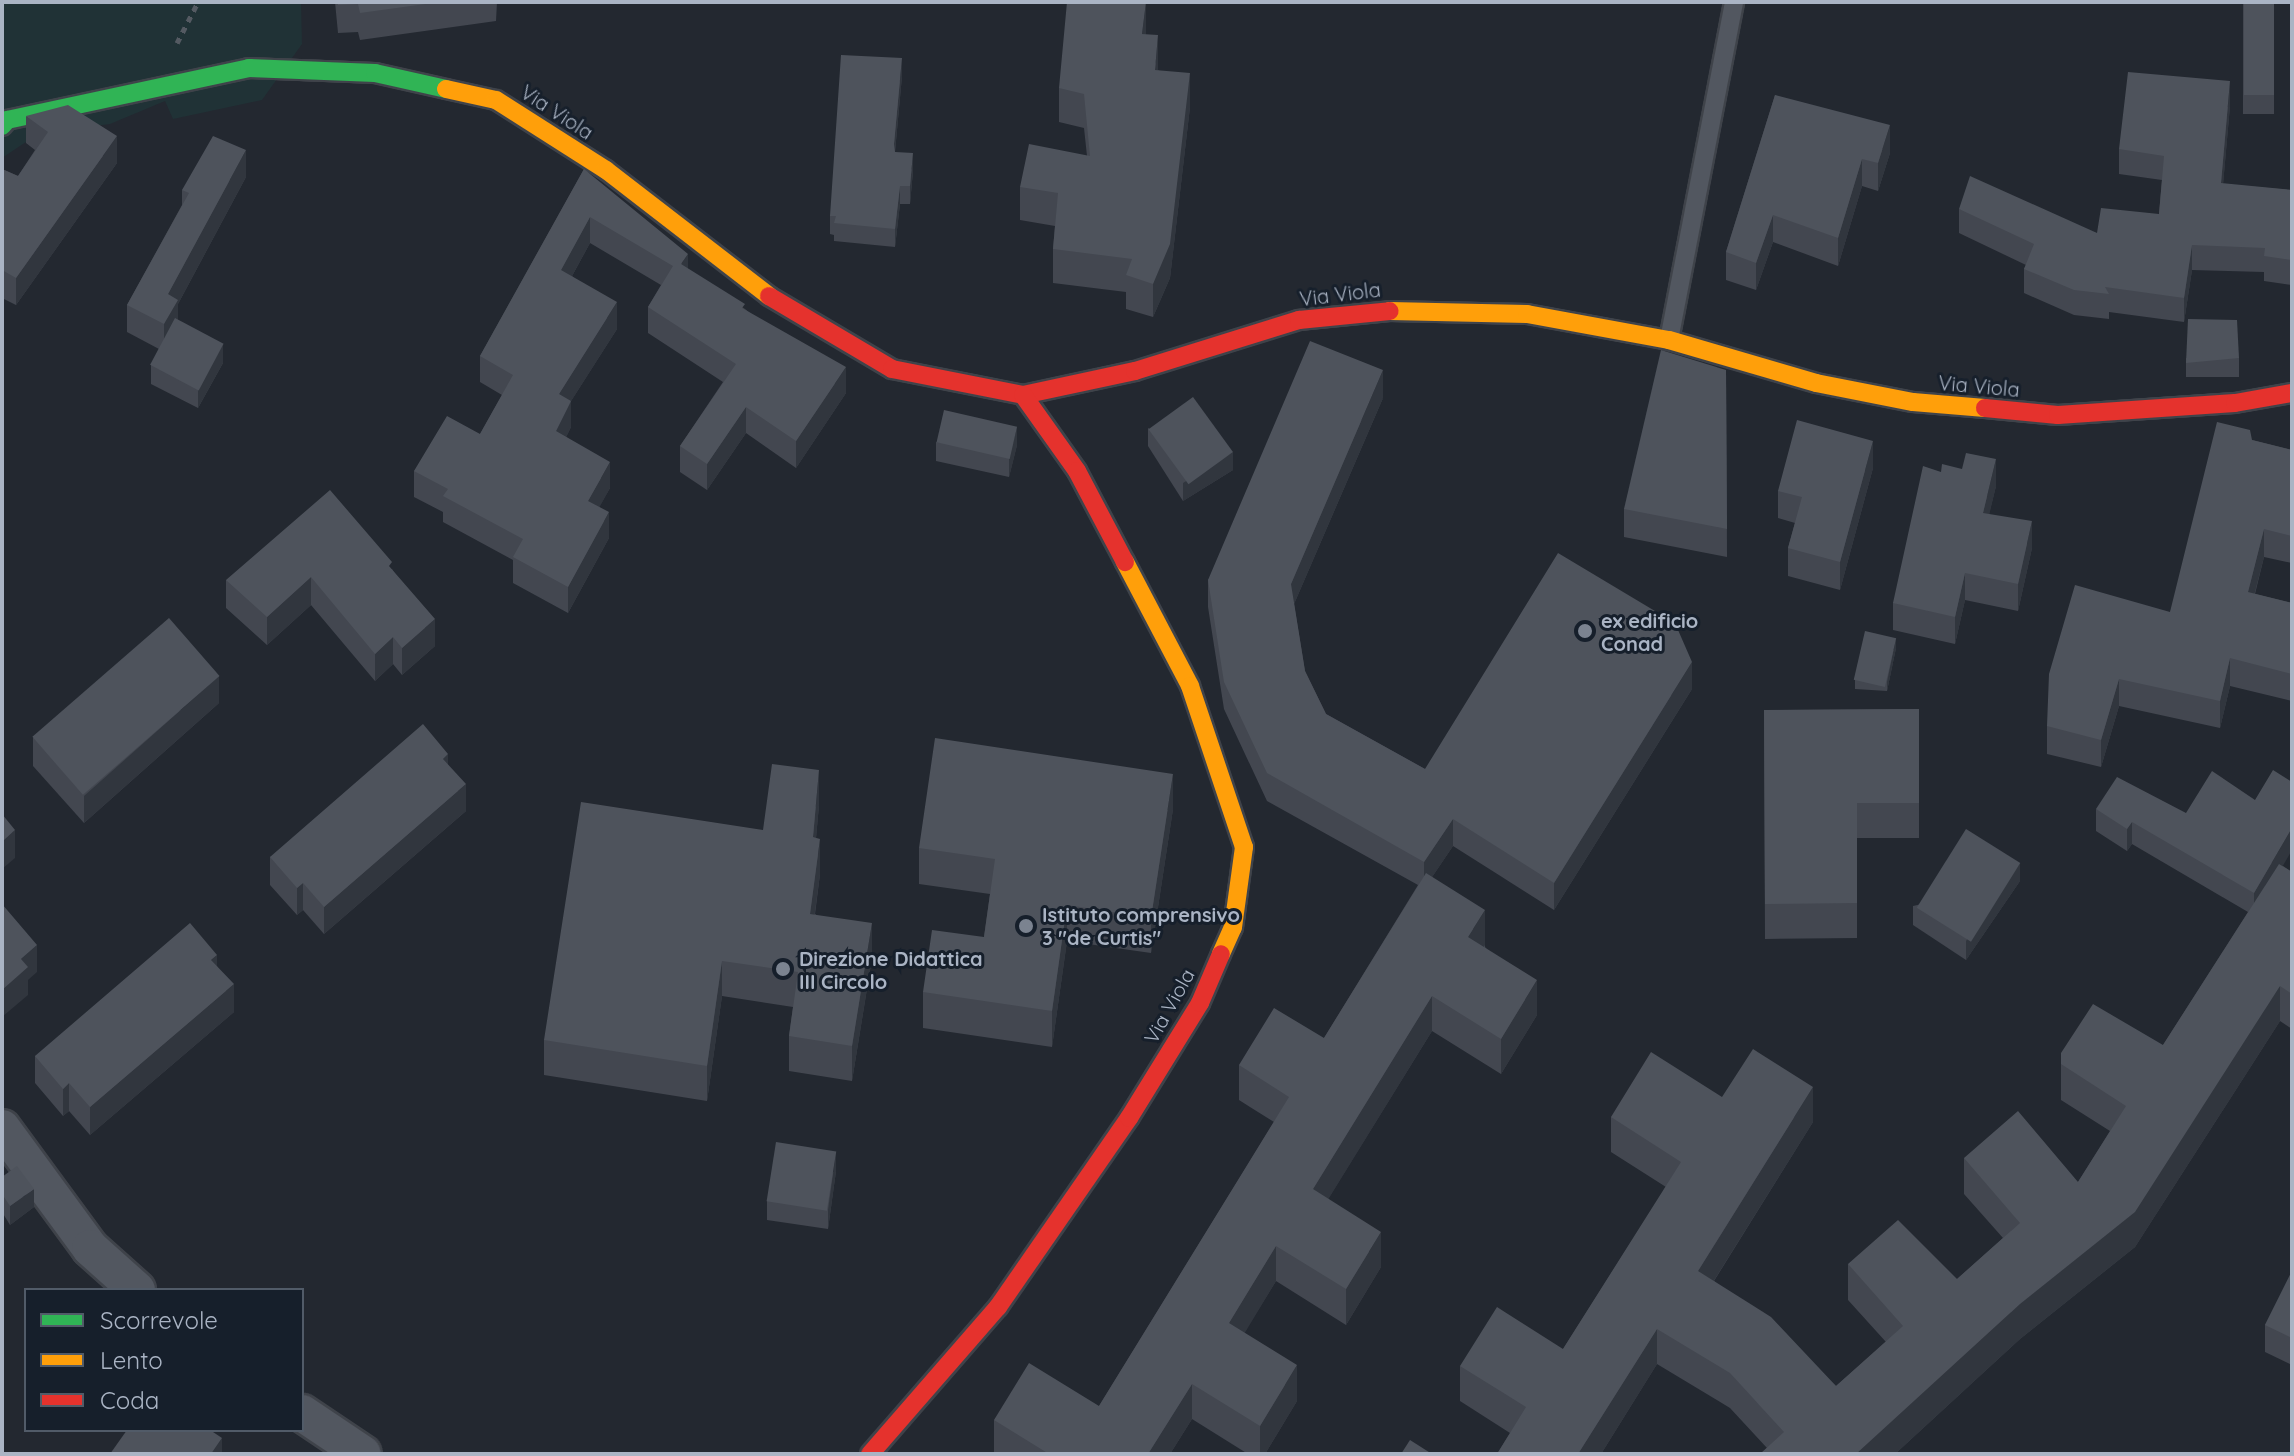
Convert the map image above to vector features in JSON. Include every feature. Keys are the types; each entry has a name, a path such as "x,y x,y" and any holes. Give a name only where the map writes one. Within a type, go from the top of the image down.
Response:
{"street":[{"name":"Via Viola","path":"4,123 249,68 375,73 496,100 606,170 778,303 892,369 1023,395 1135,371 1299,320 1397,310 1527,314 1669,340 1816,383 1913,402 2058,415 2292,393"},
{"name":"Via Viola","path":"870,1454 998,1307 1112,1143 1200,1003 1233,927 1244,847 1190,686 1077,471 1023,395"},
{"path":"2,1128 90,1248 135,1288"},
{"path":"304,1414 363,1454"}],"lane":[{"path":"1669,340 1734,2"}],"shaded area":[{"path":"2,2 301,2 302,44 262,100 173,119 165,101 110,124 62,130 26,142 2,158"}],"building":[{"path":"338,2 440,2 360,13 358,4 338,5"},
{"path":"1067,2 1146,2 1142,34 1158,35 1155,70 1190,73 1170,244 1153,284 1126,275 1132,259 1053,249 1058,193 1020,187 1029,144 1090,156 1084,94 1059,88"},
{"path":"2244,2 2274,2 2274,95 2244,95"},
{"path":"841,55 902,58 894,144 895,152 913,153 910,186 900,186 895,229 834,223 836,216 830,216"},
{"path":"2128,72 2230,81 2221,183 2292,190 2292,260 2264,256 2265,248 2192,245 2184,298 2105,287 2109,294 2074,290 2024,269 2034,244 1959,209 1970,176 2097,233 2101,208 2159,214 2164,156 2119,149"},
{"path":"1775,95 1890,125 1878,163 1862,159 1838,238 1773,215 1756,263 1726,252"},
{"path":"68,105 117,136 16,278 2,270 2,169 18,176 48,132 26,116"},
{"path":"213,136 246,150 168,294 178,300 164,324 127,305 189,193 182,190"},
{"path":"584,169 688,254 681,264 745,304 742,308 846,367 796,441 746,407 707,464 680,446 736,364 648,307 673,266 590,217 561,270 617,302 559,394 571,401 556,431 610,462 588,501 609,512 568,587 513,557 523,539 443,496 448,489 414,471 447,416 480,434 513,375 480,356"},
{"path":"175,318 224,344 199,391 150,365"},
{"path":"2188,319 2237,320 2239,358 2186,363"},
{"name":"ex edificio Conad","path":"1310,341 1383,370 1291,584 1305,671 1326,714 1425,769 1558,553 1675,623 1692,662 1554,883 1453,819 1424,862 1267,773 1224,682 1208,580"},
{"path":"1661,350 1726,370 1727,529 1624,509"},
{"path":"1193,397 1233,452 1188,484 1149,429"},
{"path":"944,410 1017,427 1010,459 937,442"},
{"path":"1797,420 1873,441 1840,562 1788,548 1802,497 1778,491"},
{"path":"2217,422 2250,430 2252,440 2292,450 2292,536 2264,529 2248,592 2292,603 2292,674 2230,658 2220,701 2119,679 2101,740 2047,726 2049,674 2075,585 2170,612"},
{"path":"1966,453 1996,459 1983,513 2032,521 2018,584 1965,573 1955,617 1893,603 1923,466 1941,472 1942,464 1962,469"},
{"path":"330,490 392,562 389,566 435,619 402,648 393,637 375,654 311,577 267,617 226,580"},
{"path":"169,618 220,676 83,795 32,737"},
{"path":"1865,631 1896,638 1885,687 1854,680"},
{"path":"1919,709 1919,803 1857,803 1857,903 1765,904 1764,710"},
{"path":"423,724 448,754 443,759 466,784 324,907 303,883 297,888 270,857"},
{"name":"Istituto comprensivo 3 \"de Curtis\"","path":"935,738 1173,774 1151,918 1067,905 1052,1011 923,992 932,930 984,937 995,859 919,848"},
{"name":"Direzione Didattica III Circolo","path":"772,764 819,770 813,837 820,839 810,914 872,923 852,1046 789,1036 798,972 722,961 707,1066 544,1040 581,802 763,830"},
{"path":"2273,770 2292,782 2292,828 2254,893 2132,822 2127,829 2096,809 2117,777 2186,813 2212,771 2255,800"},
{"path":"2,814 15,830 2,842"},
{"path":"1966,829 2020,863 1971,942 1917,908"},
{"path":"2279,864 2292,872 2292,994 2280,986 2135,1212 2020,1304 1856,1454 1760,1454 1784,1432 1730,1373 1657,1329 1578,1454 1497,1454 1526,1407 1460,1366 1497,1307 1563,1349 1681,1162 1611,1117 1651,1052 1722,1097 1753,1049 1813,1087 1698,1271 1771,1317 1836,1386 1903,1326 1848,1264 1898,1220 1957,1279 2020,1223 1964,1158 2018,1111 2078,1182 2126,1106 2061,1064 2061,1053 2093,1004 2163,1045"},
{"path":"1426,873 1485,910 1468,937 1537,980 1501,1039 1432,996 1313,1189 1381,1232 1346,1289 1276,1246 1229,1323 1297,1365 1260,1426 1192,1384 1148,1454 1049,1454 994,1420 1029,1363 1099,1406 1289,1097 1239,1065 1274,1008 1324,1038"},
{"path":"2,904 37,945 21,959 28,967 2,990"},
{"path":"190,923 217,955 211,960 234,984 90,1107 69,1083 63,1089 35,1056"},
{"path":"776,1142 836,1152 827,1211 767,1201"},
{"path":"17,1166 34,1189 10,1206 2,1194 2,1177"},
{"path":"2292,1271 2292,1338 2265,1325"},
{"path":"126,1432 213,1432 222,1438 211,1454 110,1454"},
{"path":"1410,1440 1432,1454 1401,1454"}],"traffic: fast":[{"path":"2,126 7,120 249,68 375,73 446,89"}],"traffic: slow":[{"path":"446,89 496,100 606,170 769,296"},
{"path":"1390,311 1527,314 1669,340 1816,383 1913,402 1985,408"},
{"path":"1125,562 1190,686 1244,847 1233,927 1221,954"}],"traffic: jam":[{"path":"769,296 892,369 1023,395 1135,371 1299,320 1390,311"},
{"path":"1985,408 2058,415 2235,403 2292,393"},
{"path":"1023,395 1077,471 1125,562"},
{"path":"870,1454 998,1307 1129,1118 1200,1003 1221,954"}],"place":[{"name":"ex edificio Conad","path":"1585,631"},
{"name":"Istituto comprensivo 3 \"de Curtis\"","path":"1026,926"},
{"name":"Direzione Didattica III Circolo","path":"783,969"}]}
